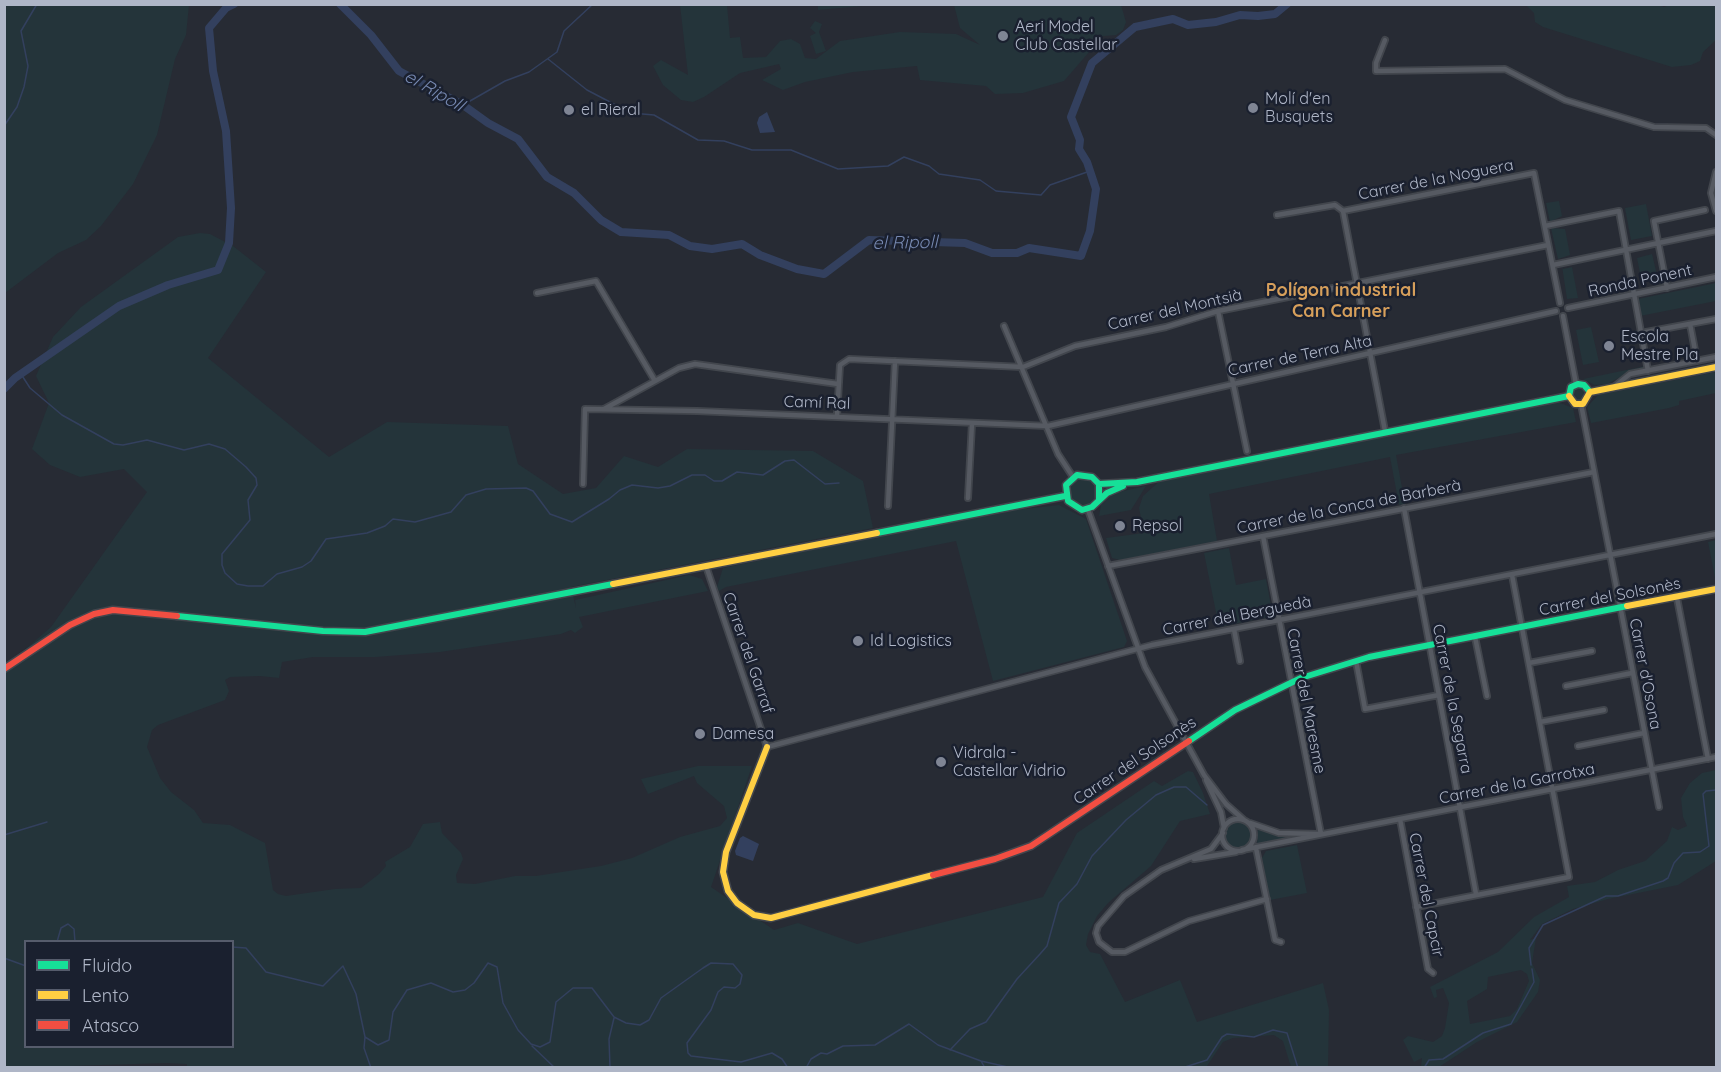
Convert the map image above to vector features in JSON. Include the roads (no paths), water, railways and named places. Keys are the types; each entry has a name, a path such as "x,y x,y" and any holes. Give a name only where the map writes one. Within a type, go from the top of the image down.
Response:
{"street":[{"path":"1385,40 1376,63 1376,71 1505,69 1565,100 1654,127 1706,128 1716,135"},
{"path":"1716,172 1711,194 1716,211"},
{"name":"Carrer de la Noguera","path":"1276,215 1335,205 1343,211 1534,173 1545,226"},
{"path":"1667,288 1654,221 1706,210"},
{"path":"1343,211 1385,431"},
{"path":"1563,315 1556,311 1560,303 1545,226 1619,211 1648,371"},
{"path":"1552,265 1716,231"},
{"name":"Carrer del Montsià","path":"1023,367 1075,346 1166,327 1218,311 1548,245"},
{"name":"Ronda Ponent","path":"1568,308 1716,277"},
{"path":"537,293 596,281 655,381"},
{"path":"1560,303 1568,308 1563,315 1576,384"},
{"path":"1218,311 1247,451"},
{"name":"Carrer de Terra Alta","path":"1048,426 1234,382 1370,355 1556,311"},
{"path":"1641,333 1716,319"},
{"path":"1690,324 1698,361"},
{"path":"1004,326 1058,454 1073,477"},
{"path":"1614,387 1626,376 1716,357"},
{"path":"837,416 840,365 849,359 1023,367"},
{"path":"888,506 895,361"},
{"path":"604,409 679,368 695,364 838,384"},
{"path":"1590,392 1716,367"},
{"path":"1576,384 1584,385 1590,392 1586,402 1581,404 1572,402 1569,396 1571,387 1576,384"},
{"path":"1129,483 1099,500 1088,510 1076,509 1065,496 1066,486 1073,477 1088,475 1099,484 1129,483 1569,396"},
{"name":"Carrer d'Osona","path":"1581,404 1659,807"},
{"name":"Camí Ral","path":"583,484 585,409 837,416 1048,426"},
{"path":"968,498 972,423"},
{"name":"Carrer de la Conca de Barberà","path":"1108,566 1594,472"},
{"path":"1099,484 1099,500"},
{"path":"4,669 70,626 94,614 113,610 323,631 365,632 1065,496"},
{"name":"Carrer de la Segarra","path":"1404,508 1476,894"},
{"path":"1088,510 1137,648 1221,812 1226,845 1240,851 1250,846 1254,838 1253,829 1226,804 1204,775"},
{"name":"Carrer del Berguedà","path":"767,747 1137,648 1716,534"},
{"name":"Carrer del Maresme","path":"1263,536 1321,834"},
{"name":"Carrer del Garraf","path":"706,566 767,747"},
{"path":"1416,907 1569,877 1512,575"},
{"name":"Carrer del Solsonès","path":"767,747 726,852 723,872 728,891 737,903 754,915 771,918 995,859 1023,849 1067,824 1235,710 1290,683 1356,661 1716,589"},
{"path":"1677,598 1708,759"},
{"path":"1234,629 1240,661"},
{"path":"1475,637 1487,696"},
{"path":"1528,663 1592,651"},
{"path":"1356,661 1365,709 1439,695"},
{"path":"1566,686 1632,673"},
{"path":"1540,722 1604,710"},
{"path":"1578,746 1644,733"},
{"name":"Carrer de la Garrotxa","path":"1185,860 1716,757"},
{"name":"Carrer del Capcir","path":"1400,819 1428,969 1433,973"},
{"path":"1224,830 1233,820 1246,821"},
{"name":"Carrer de la Garrotxa","path":"1246,821 1280,833 1321,834"},
{"name":"Carrer de la Garrotxa","path":"1224,830 1211,849 1161,870 1124,896 1098,926 1097,938 1108,950 1125,952 1189,921 1267,900"},
{"path":"1256,848 1275,940 1281,942"}],"water":[{"path":"767,112 775,132 760,133 757,123 759,117"},
{"path":"743,836 759,844 753,861 736,855 735,851"}],"waterway":[{"path":"4,126 17,107 24,87 28,66 21,31 37,4"},
{"name":"el Ripoll","path":"4,389 15,378 119,306 168,285 218,270 229,243 231,208 226,131 213,71 209,28 226,8 234,4"},
{"name":"el Ripoll","path":"340,4 371,35 399,71 463,105 488,123 518,139 547,177 574,193 601,220 621,232 669,235 690,246 712,249 742,244 760,255 797,269 824,274 869,240 965,243 992,253 1017,253 1029,248 1081,256 1090,231 1096,189 1087,162 1079,149 1080,140 1071,117 1092,63 1135,27 1173,19 1188,25 1216,22 1240,15 1275,14 1287,4"},
{"path":"463,105 505,81 529,72 557,52 564,31 593,4"},
{"path":"548,59 587,90 631,113 654,115 698,140 724,141 752,150 791,150 838,169 888,166 904,157 929,166 939,174 980,180 996,191 1041,195 1050,185 1090,171"},
{"path":"21,374 30,388 62,415 114,444 123,445 147,440 184,450 209,444 225,449 246,467 256,478 257,485 248,500 250,520 222,554 222,565 225,573 237,584 248,586 263,586 277,574 302,567 311,561 326,539 367,533 385,526 393,519 415,522 451,512 466,495 486,489 526,488 533,491 550,514 572,522 620,490 632,485 658,488 670,486 692,475 705,475 714,481 722,481 737,472 763,475 785,461 794,460 825,484 839,483"},
{"path":"950,1050 970,1029 986,1022 1017,979 1047,946 1059,903 1077,884 1092,856 1126,820 1156,795 1174,787 1186,787 1207,805"},
{"path":"1531,965 1529,948 1543,925 1606,896 1618,896 1663,881 1668,878 1674,863 1683,853 1700,852 1709,846 1703,794 1706,791 1716,790"},
{"path":"4,835 47,822"},
{"path":"58,940 61,928 68,924 74,929 75,940"},
{"path":"234,947 246,948 266,972 323,986 343,966 356,994 365,1037 378,1045 389,1040 393,1012 407,990 431,983 453,992 465,990 474,983 488,963 497,967 503,1003 518,1030 531,1044 540,1047 550,1042 556,1002 573,988 592,988 614,1017 626,1023 640,1025 649,1020 661,998 703,968 711,963 733,964 742,975 740,984 735,988 724,987 718,992 711,1010 687,1043 688,1053 691,1056 741,1062 772,1053 782,1059 788,1068"},
{"path":"4,958 24,965"},
{"path":"1424,1068 1429,1060 1443,1059 1483,1033 1511,1024 1534,982 1532,969"},
{"path":"610,1068 609,1039 614,1018"},
{"path":"806,1068 811,1059 821,1053 827,1054 843,1046 875,1045 909,1024 938,1045 981,1061 1012,1068"},
{"path":"1182,1068 1207,1060 1222,1037 1227,1034 1254,1037 1273,1030 1287,1033 1298,1068"},
{"path":"365,1037 364,1048 371,1068"},
{"path":"532,1046 555,1068"},
{"path":"981,1061 985,1068"},
{"path":"1330,1068 1338,1068"}],"place":[{"name":"Aeri Model Club Castellar","path":"1003,36"},
{"name":"Molí d'en Busquets","path":"1253,108"},
{"name":"el Rieral","path":"569,110"},
{"name":"Escola Mestre Pla","path":"1609,346"},
{"name":"Repsol","path":"1120,526"},
{"name":"Id Logistics","path":"858,641"},
{"name":"Damesa","path":"700,734"},
{"name":"Vidrala - Castellar Vidrio","path":"941,762"}],"district":[{"name":"Polígon industrial Can Carner","path":"1341,301"}]}
